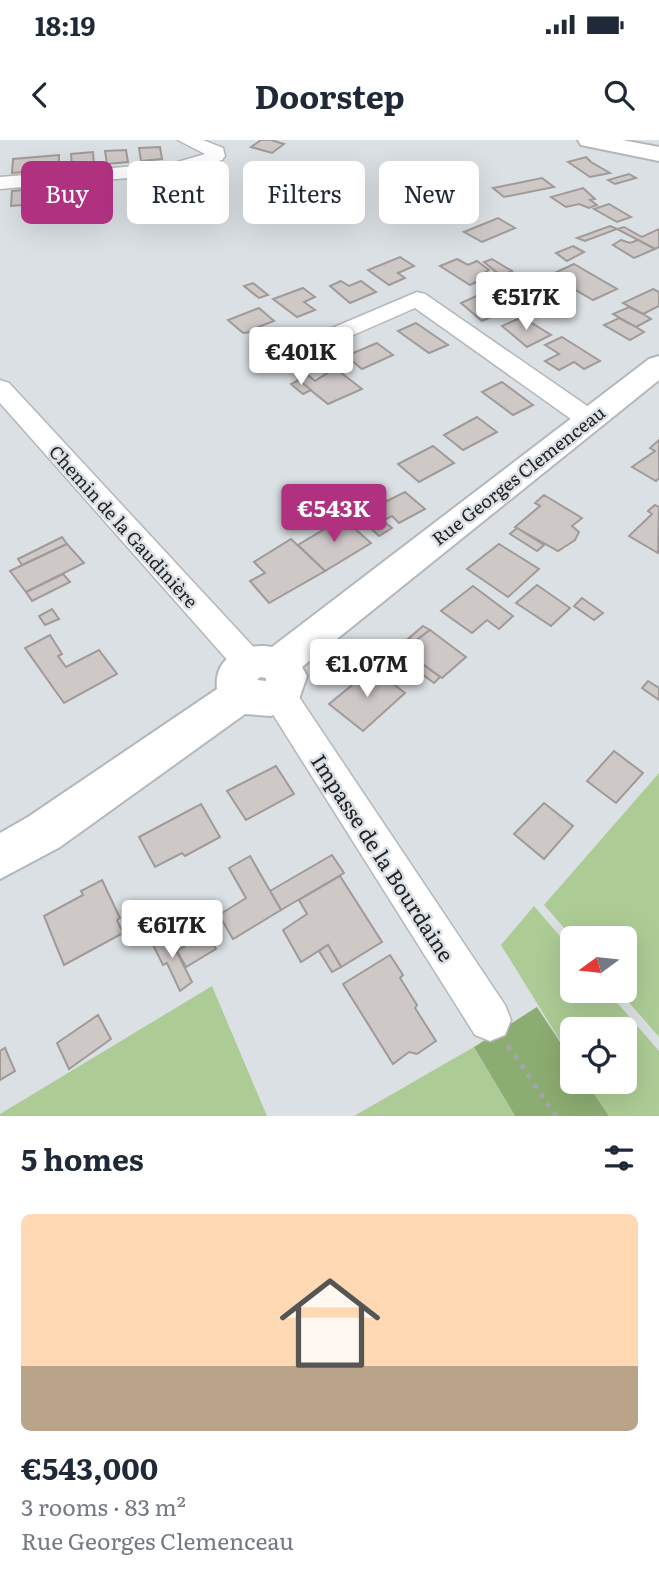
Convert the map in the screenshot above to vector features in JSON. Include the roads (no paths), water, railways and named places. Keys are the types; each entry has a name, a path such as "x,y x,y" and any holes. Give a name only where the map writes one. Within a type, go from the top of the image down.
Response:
{"street":[{"path":"0,183 175,168 208,160 217,152 187,140"},
{"path":"589,140 659,154"},
{"path":"286,356 417,299 587,418"},
{"name":"Rue Georges Clemenceau","path":"0,857 44,832 262,679 587,418 659,365"},
{"name":"Chemin de la Gaudinière","path":"0,388 262,679"},
{"name":"Impasse de la Bourdaine","path":"262,679 490,1020"}]}
